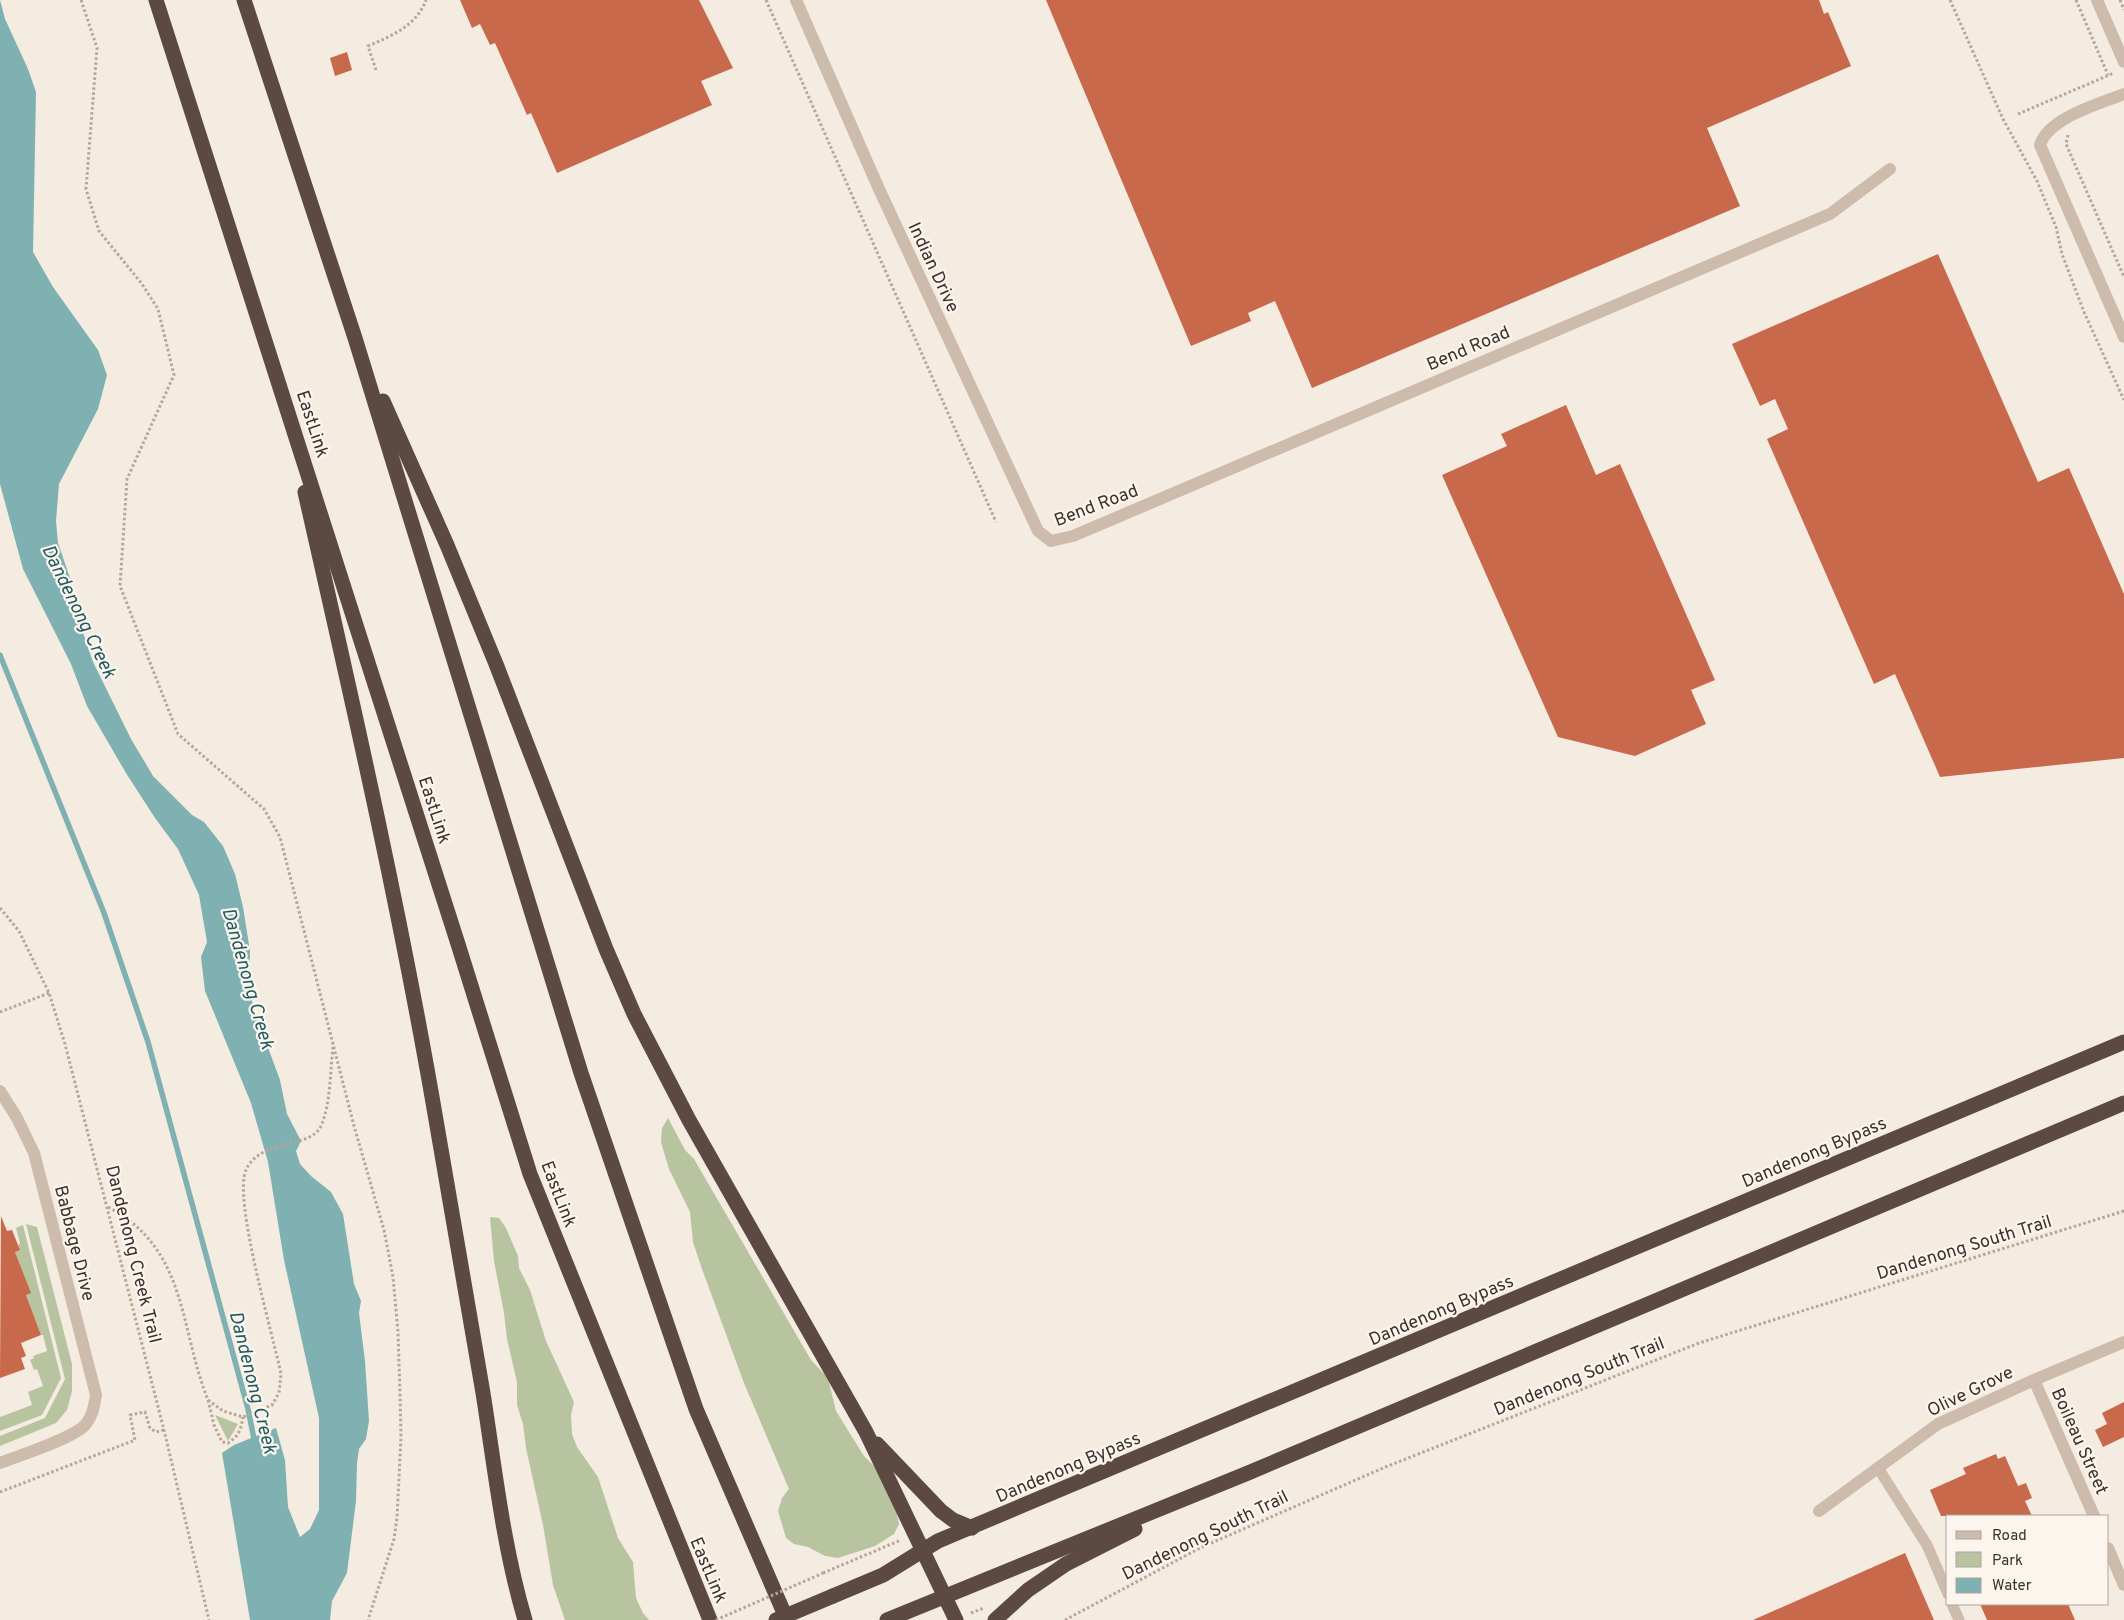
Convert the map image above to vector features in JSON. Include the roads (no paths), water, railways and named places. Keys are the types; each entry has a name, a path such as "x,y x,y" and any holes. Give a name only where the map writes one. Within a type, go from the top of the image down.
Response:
{"highway":[{"name":"EastLink","path":"156,0 530,1174 710,1620"},
{"path":"244,0 355,338 585,1082 696,1410 787,1620"},
{"path":"250,0 280,109"},
{"path":"355,338 447,545 496,664 606,949 634,1014 689,1120 866,1432 956,1620"},
{"path":"284,397 381,831 404,944 462,1270 502,1524 525,1620"},
{"name":"Dandenong Bypass","path":"776,1620 883,1575 938,1542 2124,1042"},
{"path":"888,1620 1248,1473 2124,1103"},
{"path":"866,1432 941,1511 953,1520 972,1528"},
{"path":"995,1620 1028,1590 1066,1564 1248,1473"},
{"path":"512,1568 531,1620"}],"street":[{"name":"Indian Drive","path":"796,0 879,189 1038,530 1051,541"},
{"path":"2097,0 2120,67"},
{"path":"2124,94 2057,123 2043,136 2040,145 2124,337"},
{"name":"Bend Road","path":"1051,541 1073,536 1830,214 1890,169"},
{"name":"Babbage Drive","path":"0,1091 17,1118 34,1152 96,1395 94,1411 85,1426 68,1436 0,1463"},
{"name":"Olive Grove","path":"1820,1511 1938,1424 2034,1380 2124,1342"},
{"name":"Boileau Street","path":"2034,1380 2094,1515"},
{"path":"2109,1550 2124,1585"}],"lane":[{"path":"1878,1468 1926,1545 1946,1590"},
{"path":"1952,1605 1959,1620"}],"water":[{"path":"0,0 5,19 28,69 36,92 33,252 53,287 98,350 107,375 98,409 59,484 56,521 58,543 71,581 77,615 93,662 131,739 153,776 192,815 204,822 223,846 235,874 243,907 250,951 249,982 253,1007 280,1080 287,1114 301,1141 296,1151 300,1164 311,1176 331,1192 343,1214 354,1284 361,1301 359,1313 365,1361 369,1421 366,1439 359,1449 356,1501 347,1573 332,1601 330,1620 250,1620 222,1453 234,1445 276,1428 285,1460 288,1507 300,1537 310,1529 319,1510 319,1418 284,1260 268,1162 251,1103 205,991 201,957 207,942 199,895 178,849 126,773 87,706 71,664 23,569 0,484"}],"waterway":[{"name":"Dandenong Creek","path":"0,655 104,913 148,1042 248,1409 255,1444"}]}
